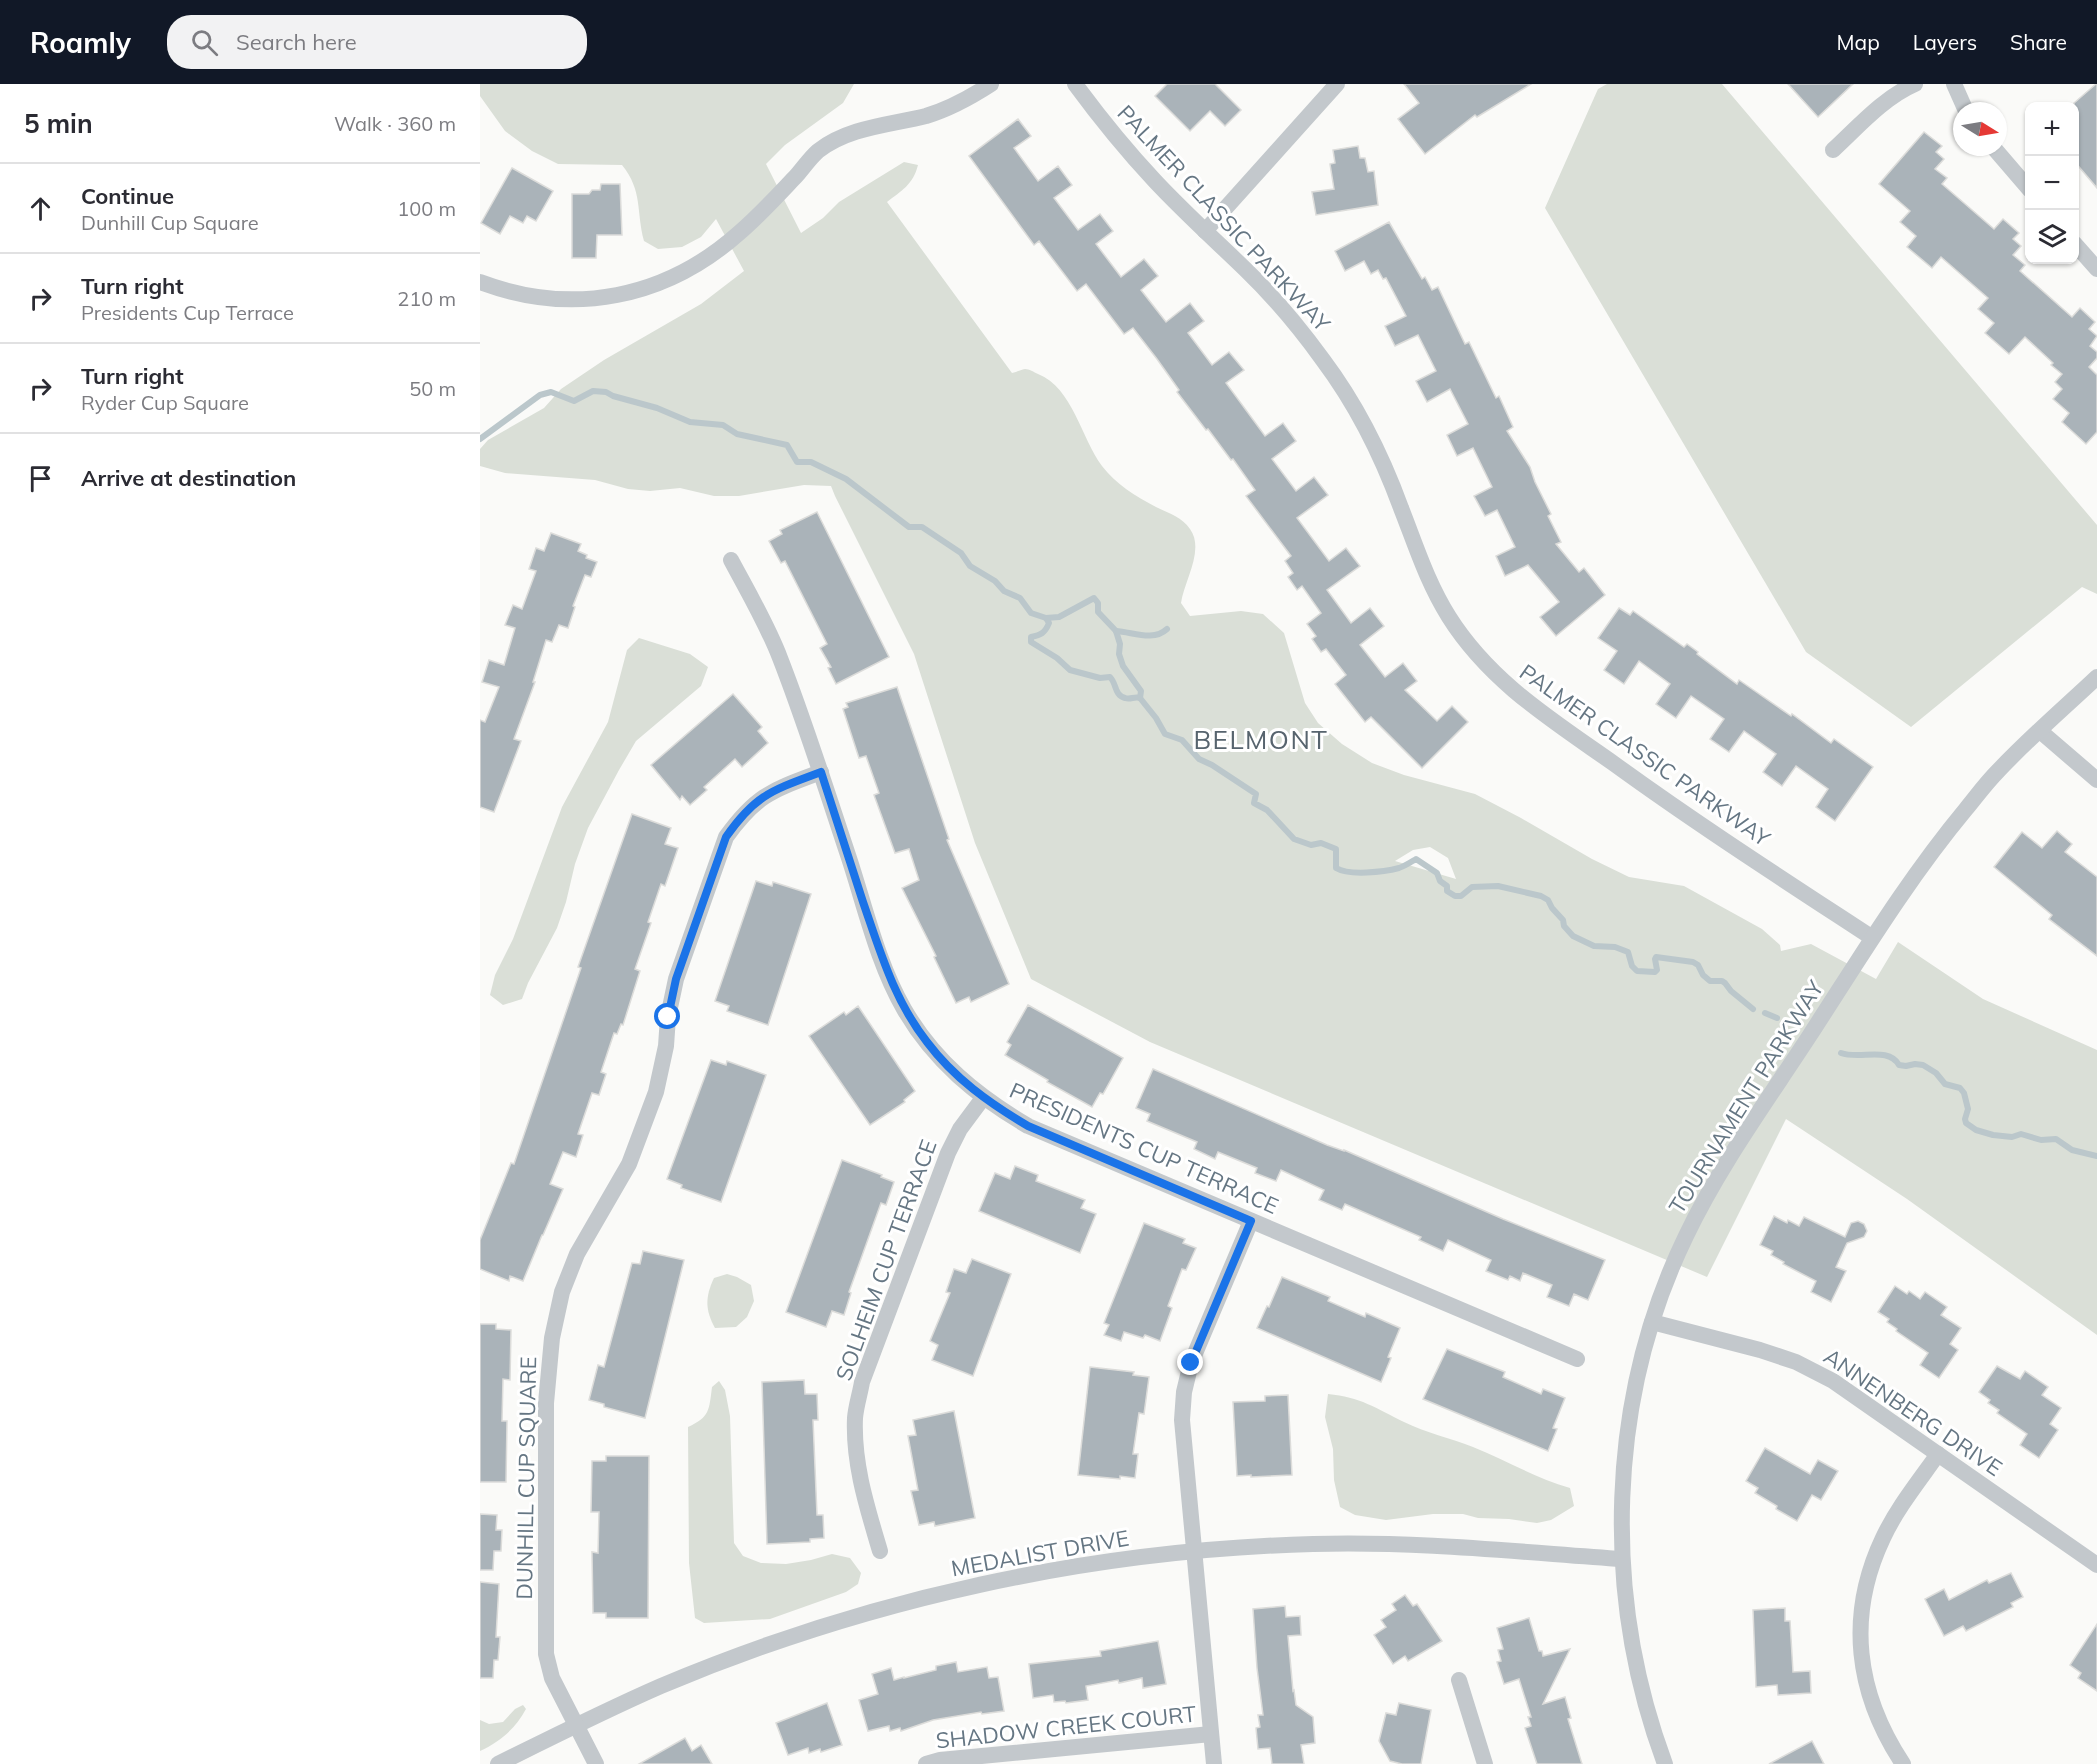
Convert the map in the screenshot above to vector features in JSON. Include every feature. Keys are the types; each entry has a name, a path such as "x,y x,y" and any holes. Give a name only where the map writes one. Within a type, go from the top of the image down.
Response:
{"street":[{"path":"480,282 516,293 576,299 610,296 643,289 670,279 702,263 739,234 818,151 851,134 947,108 966,100 991,84"},
{"name":"PALMER CLASSIC PARKWAY","path":"1075,84 1101,119 1155,181 1248,271 1324,361 1356,411 1380,456 1432,588 1473,652 1505,685 1594,750 1696,823 1871,937"},
{"path":"1205,231 1337,84"},
{"path":"1833,150 1885,103 1915,84"},
{"path":"1954,84 1962,102"},
{"path":"2001,156 2025,184"},
{"path":"2079,249 2097,269"},
{"name":"PRESIDENTS CUP TERRACE","path":"731,561 780,657 891,983 904,1009 927,1042 952,1071 983,1098 1028,1126 1577,1359"},
{"name":"TOURNAMENT PARKWAY","path":"1665,1764 1654,1735 1638,1678 1627,1615 1622,1559 1622,1494 1627,1435 1652,1322 1686,1237 1711,1190 1871,937 1921,865 1997,772 2097,676"},
{"path":"2040,731 2097,780"},
{"name":"DUNHILL CUP SQUARE","path":"596,1764 552,1678 546,1654 546,1386 552,1338 562,1292 577,1254 629,1164 656,1092 666,1046 668,1017 676,979 726,837 755,802 775,789 821,772"},
{"name":"SOLHEIM CUP TERRACE","path":"879,1551 860,1479 855,1450 855,1416 862,1382 948,1153 960,1129 983,1098"},
{"path":"1214,1764 1182,1420 1191,1363 1251,1221"},
{"name":"ANNENBERG DRIVE","path":"1652,1322 1760,1350 1796,1362 1833,1381 2097,1565"},
{"path":"1903,1764 1877,1720 1867,1691 1861,1659 1860,1625 1872,1564 1884,1536 1938,1454"},
{"name":"MEDALIST DRIVE","path":"498,1764 661,1687 742,1654 921,1598 1012,1578 1091,1564 1193,1551 1313,1544 1407,1544 1622,1559"},
{"path":"1459,1680 1485,1764"},
{"name":"SHADOW CREEK COURT","path":"926,1764 940,1760 1211,1734"}],"shaded area":[{"path":"480,84 854,84 843,103 785,145 766,164 801,233 823,218 839,202 904,162 918,165 910,183 887,202 1012,373 1027,369 1050,381 1068,402 1095,455 1107,472 1133,494 1179,518 1190,529 1194,537 1195,556 1181,603 1190,616 1241,611 1263,614 1284,633 1305,703 1318,723 1342,744 1372,763 1404,775 1475,794 1629,877 1684,886 1762,929 1780,945 1781,951 1811,944 1876,979 1898,942 1983,999 2097,1050 2097,1335 1907,1199 1786,1119 1707,1277 1150,1042 1031,979 975,843 914,654 831,486 804,485 739,496 714,496 680,488 650,491 628,489 595,480 505,473 480,466 480,449 488,440 544,408 561,389 604,360 701,304 744,271 716,219 701,237 682,247 658,249 644,241 636,193 629,174 622,165 558,164 532,151 505,131 480,96","holes":["1430,847 1448,858 1456,879 1395,861 1413,850"]},
{"path":"1607,84 1722,84 2097,525 2097,594 2082,587 1911,727 1806,652 1545,208 1598,89"},
{"path":"639,638 690,654 708,667 701,686 636,741 588,828 557,928 522,999 503,1005 490,995 495,975 513,939 562,807 608,722 627,650"},
{"path":"727,1274 751,1285 754,1301 747,1317 736,1327 715,1328 707,1303 709,1291 714,1278"},
{"path":"719,1381 725,1390 730,1416 734,1543 743,1556 761,1563 786,1564 832,1554 850,1558 861,1573 858,1584 846,1592 770,1619 704,1623 695,1618 689,1563 688,1427 701,1420 707,1412 712,1387"},
{"path":"1328,1394 1368,1404 1412,1426 1473,1447 1570,1488 1574,1506 1551,1520 1537,1523 1478,1518 1463,1514 1433,1514 1386,1520 1355,1515 1340,1507 1334,1480 1333,1449 1325,1417"},
{"path":"523,1705 526,1709 512,1728 501,1739 480,1751 480,1720 489,1724 503,1722 515,1709"}],"building":[{"path":"1167,84 1215,84 1241,110 1225,126 1210,111 1190,131 1155,96"},
{"path":"1404,84 1531,84 1477,117 1475,115 1425,154 1398,119 1419,103"},
{"path":"1788,84 1853,84 1818,117"},
{"path":"2097,84 2097,188 2079,167 2079,102 2075,102"},
{"path":"1018,119 1031,136 1014,148 1038,181 1058,166 1072,185 1054,198 1078,230 1100,214 1113,231 1096,244 1121,277 1144,259 1158,276 1141,290 1166,322 1190,303 1204,321 1188,333 1212,365 1229,352 1244,370 1226,383 1265,436 1283,423 1296,441 1272,459 1296,491 1314,477 1328,495 1297,518 1329,561 1346,548 1360,566 1327,590 1351,623 1370,608 1384,626 1360,645 1385,677 1403,663 1417,681 1405,690 1437,721 1452,706 1468,722 1422,768 1371,717 1365,722 1335,684 1346,675 1326,649 1321,652 1312,639 1316,636 1307,624 1321,613 1302,586 1297,590 1288,577 1293,573 1285,561 1291,556 1246,496 1255,490 1233,459 1231,460 1208,429 1206,430 1133,328 1124,334 1086,284 1077,291 1039,241 1034,245 969,156"},
{"path":"1924,132 1942,146 1936,152 1944,159 1935,169 1947,178 1942,184 1994,229 2003,219 2019,233 2013,239 2021,246 2013,255 2025,265 2020,271 2072,317 2080,308 2095,322 2089,329 2097,336 2090,346 2097,352 2097,358 2089,367 2097,375 2097,432 2086,444 2062,422 2069,413 2053,399 2062,389 2055,382 2062,374 2051,365 2053,363 2025,337 2009,354 1985,333 1994,323 1978,309 1988,298 1941,257 1932,268 1907,247 1916,236 1900,222 1910,211 1879,184"},
{"path":"1358,146 1360,158 1365,158 1368,172 1374,171 1378,205 1316,215 1312,192 1334,189 1330,164 1335,163 1333,150"},
{"path":"512,168 553,191 536,221 527,216 523,223 510,216 500,234 481,223"},
{"path":"601,184 620,184 622,235 597,235 596,258 572,258 572,194 589,194 592,190 600,190"},
{"path":"1389,222 1422,279 1425,277 1432,290 1438,287 1465,344 1469,342 1496,398 1499,396 1513,427 1507,431 1530,467 1551,514 1548,516 1561,542 1556,544 1579,572 1584,568 1605,595 1556,636 1540,617 1559,602 1528,565 1505,576 1496,556 1515,547 1497,510 1485,516 1474,496 1492,487 1473,448 1457,456 1447,435 1468,424 1450,389 1427,402 1416,381 1436,371 1418,335 1395,346 1385,326 1406,316 1386,278 1383,279 1378,270 1371,274 1364,261 1345,271 1335,251"},
{"path":"817,512 889,657 836,684 828,668 831,667 820,648 827,644 785,561 781,563 769,541 782,534 780,530"},
{"path":"551,533 581,544 578,551 587,555 586,558 597,562 591,577 585,575 573,606 575,607 568,628 559,625 552,642 546,640 533,682 535,682 514,739 521,741 494,812 480,807 480,720 485,722 499,687 482,682 489,660 504,665 515,628 505,625 513,605 522,609 536,571 529,569 536,548 544,551"},
{"path":"1619,608 1630,615 1633,611 1684,647 1687,644 1737,684 1739,680 1791,716 1792,714 1831,743 1834,739 1873,767 1835,821 1816,807 1828,789 1796,766 1782,786 1763,772 1776,754 1744,731 1729,752 1710,739 1724,719 1691,696 1676,718 1656,704 1670,684 1639,661 1624,684 1604,670 1617,651 1598,638"},
{"path":"897,687 949,839 947,840 1009,984 971,1002 969,997 956,1003 934,957 936,956 902,888 919,880 909,849 895,853 874,795 879,793 866,756 859,758 843,709 848,707 846,703"},
{"path":"733,694 762,727 758,731 768,743 742,767 735,759 704,787 707,790 690,805 682,796 680,800 651,765"},
{"path":"632,814 671,828 665,844 678,848 665,886 661,884 648,922 651,923 635,969 640,971 623,1025 621,1024 617,1034 614,1033 601,1072 606,1074 599,1095 592,1093 578,1134 583,1135 576,1157 563,1152 550,1184 563,1189 523,1281 510,1276 509,1281 480,1269 480,1240 511,1163 514,1164 581,968 578,967"},
{"path":"2057,831 2072,844 2065,852 2097,877 2097,956 2049,919 2052,915 1994,867 2022,832 2042,848"},
{"path":"756,881 772,886 773,882 811,894 768,1025 727,1011 729,1006 715,1001"},
{"path":"1028,1005 1123,1058 1103,1094 1100,1093 1092,1107 1005,1055 1011,1045 1007,1042"},
{"path":"858,1006 915,1091 904,1100 905,1102 870,1125 809,1036 844,1012 846,1015"},
{"path":"711,1060 726,1065 727,1061 766,1075 721,1202 681,1188 682,1185 667,1179"},
{"path":"1153,1069 1327,1145 1344,1150 1503,1219 1605,1260 1588,1300 1574,1294 1569,1306 1547,1297 1552,1285 1523,1273 1520,1281 1510,1276 1508,1280 1486,1271 1491,1260 1448,1240 1443,1251 1419,1240 1421,1237 1345,1204 1342,1210 1319,1200 1324,1190 1281,1170 1276,1181 1255,1173 1257,1168 1218,1152 1215,1159 1194,1149 1197,1142 1147,1121 1150,1114 1136,1108"},
{"path":"842,1160 894,1182 886,1205 881,1203 849,1292 851,1293 844,1315 832,1311 826,1327 786,1312"},
{"path":"1015,1166 1038,1175 1036,1181 1085,1200 1081,1208 1096,1214 1080,1253 979,1211 995,1173 1010,1179"},
{"path":"1774,1216 1799,1226 1804,1217 1845,1237 1851,1223 1858,1221 1864,1224 1867,1231 1864,1237 1847,1243 1836,1267 1846,1271 1831,1302 1811,1292 1816,1281 1783,1264 1784,1262 1771,1255 1773,1251 1760,1245"},
{"path":"1144,1223 1185,1239 1183,1243 1196,1248 1186,1270 1182,1269 1168,1306 1172,1308 1160,1341 1145,1335 1143,1338 1124,1332 1121,1341 1104,1335 1109,1325 1104,1323"},
{"path":"643,1251 684,1260 645,1418 604,1407 604,1404 589,1400 598,1365 604,1367 632,1263 640,1264"},
{"path":"972,1259 1011,1274 973,1376 932,1360 938,1345 930,1341 950,1293 946,1292 954,1269 966,1273"},
{"path":"1282,1277 1330,1297 1328,1301 1365,1317 1366,1313 1400,1328 1381,1382 1257,1328"},
{"path":"1895,1286 1907,1294 1909,1291 1920,1299 1925,1292 1947,1307 1941,1315 1961,1328 1950,1344 1958,1350 1939,1378 1920,1365 1928,1353 1896,1331 1897,1329 1887,1322 1889,1319 1878,1312"},
{"path":"480,1324 496,1324 496,1329 511,1330 510,1380 503,1379 502,1421 507,1421 506,1482 480,1482"},
{"path":"1447,1349 1505,1372 1503,1377 1541,1394 1543,1389 1565,1398 1553,1428 1557,1429 1548,1451 1423,1399"},
{"path":"1997,1366 2020,1379 2025,1371 2048,1387 2042,1395 2061,1408 2050,1424 2058,1430 2039,1458 2020,1445 2027,1434 1997,1413 1999,1410 1988,1403 1990,1400 1979,1392"},
{"path":"1090,1367 1134,1372 1133,1375 1149,1377 1144,1414 1139,1413 1133,1454 1138,1454 1135,1478 1078,1475"},
{"path":"804,1380 805,1394 817,1394 818,1420 813,1420 817,1515 823,1515 824,1538 810,1539 810,1542 767,1544 762,1382"},
{"path":"1288,1395 1292,1475 1237,1476 1233,1402 1265,1401 1265,1396"},
{"path":"954,1411 975,1518 935,1526 934,1522 919,1525 911,1491 918,1490 908,1436 916,1435 913,1420"},
{"path":"1765,1448 1810,1474 1818,1460 1838,1471 1821,1500 1812,1495 1797,1521 1755,1493 1758,1488 1746,1481"},
{"path":"606,1456 649,1456 648,1618 606,1618 606,1613 593,1613 592,1552 598,1553 599,1512 591,1512 592,1461 606,1461"},
{"path":"480,1514 497,1515 496,1530 502,1530 501,1551 494,1551 493,1570 480,1570"},
{"path":"2011,1573 2023,1597 2011,1603 2013,1607 1966,1631 1963,1626 1944,1636 1925,1599 1944,1589 1949,1600 1987,1580 1989,1583"},
{"path":"480,1582 499,1584 496,1637 500,1637 498,1660 494,1660 493,1678 480,1678"},
{"path":"1405,1595 1413,1606 1417,1604 1442,1641 1408,1661 1405,1656 1393,1664 1374,1635 1386,1627 1381,1620 1396,1610 1392,1604"},
{"path":"1285,1606 1286,1617 1300,1616 1301,1635 1288,1636 1296,1705 1313,1717 1315,1743 1301,1745 1304,1764 1272,1764 1270,1748 1258,1749 1256,1728 1260,1727 1258,1715 1263,1715 1253,1609"},
{"path":"1785,1608 1785,1621 1790,1621 1793,1672 1810,1671 1811,1693 1778,1695 1777,1685 1756,1687 1753,1610"},
{"path":"1529,1618 1539,1651 1542,1651 1543,1656 1570,1649 1543,1704 1565,1697 1571,1718 1568,1719 1582,1764 1537,1764 1525,1728 1531,1726 1528,1717 1531,1717 1519,1679 1504,1684 1497,1662 1501,1661 1498,1650 1503,1649 1497,1628"},
{"path":"2097,1624 2097,1691 2078,1678 2081,1673 2070,1665"},
{"path":"1158,1641 1166,1684 1143,1688 1142,1678 1119,1683 1118,1680 1086,1686 1088,1700 1066,1703 1065,1701 1054,1702 1053,1695 1033,1698 1029,1664 1101,1656 1100,1651"},
{"path":"956,1662 958,1672 987,1667 989,1678 998,1677 1004,1711 982,1714 981,1712 933,1720 901,1731 900,1728 890,1731 889,1726 868,1731 859,1700 878,1694 872,1674 891,1668 894,1680 936,1670 936,1666"},
{"path":"827,1703 842,1745 821,1752 820,1749 809,1753 808,1748 788,1755 776,1723"},
{"path":"1399,1703 1431,1710 1421,1764 1402,1764 1390,1761 1379,1741 1386,1713 1396,1715"},
{"path":"685,1738 692,1751 701,1745 712,1764 639,1764"},
{"path":"1812,1741 1824,1764 1769,1764"}],"waterway":[{"path":"480,439 540,395 551,392 574,401 593,391 606,392 657,408 690,422 723,425 737,434 787,445 797,462 811,462 846,479 909,527 922,527 961,553 970,566 995,581 1004,591 1020,598 1031,613 1046,618 1049,623 1046,629 1031,637 1031,642 1057,658 1070,670 1100,678 1110,677 1121,697 1140,698 1165,734 1182,740 1199,759 1256,794 1254,803 1267,810 1294,839 1311,845 1321,843 1336,849 1336,868 1358,873 1376,872 1399,868 1416,859 1437,873 1440,881 1447,886 1447,891 1455,896 1461,896 1472,887 1498,886 1541,896 1548,900 1573,936 1594,946 1615,947 1628,952 1632,966 1637,971 1655,972 1657,970 1656,957 1693,962 1710,981 1722,981 1753,1009"},
{"path":"1046,618 1059,617 1094,598 1098,603 1098,612 1116,631 1123,666 1141,691 1140,698"},
{"path":"1116,631 1149,636 1167,629"},
{"path":"1765,1013 1777,1018"},
{"path":"1841,1053 1888,1056 1899,1065 1923,1065 1936,1073 1945,1084 1960,1088 1964,1093 1968,1109 1966,1123 1976,1130 1993,1135 2012,1137 2021,1134 2041,1140 2056,1139 2072,1150 2097,1156"}],"district":[{"name":"BELMONT","path":"1261,740"}],"route":[{"path":"668,1017 676,979 726,837 755,802 775,789 821,772 887,974 904,1009 927,1042 952,1071 994,1106 1028,1126 1251,1221 1191,1363"}]}
